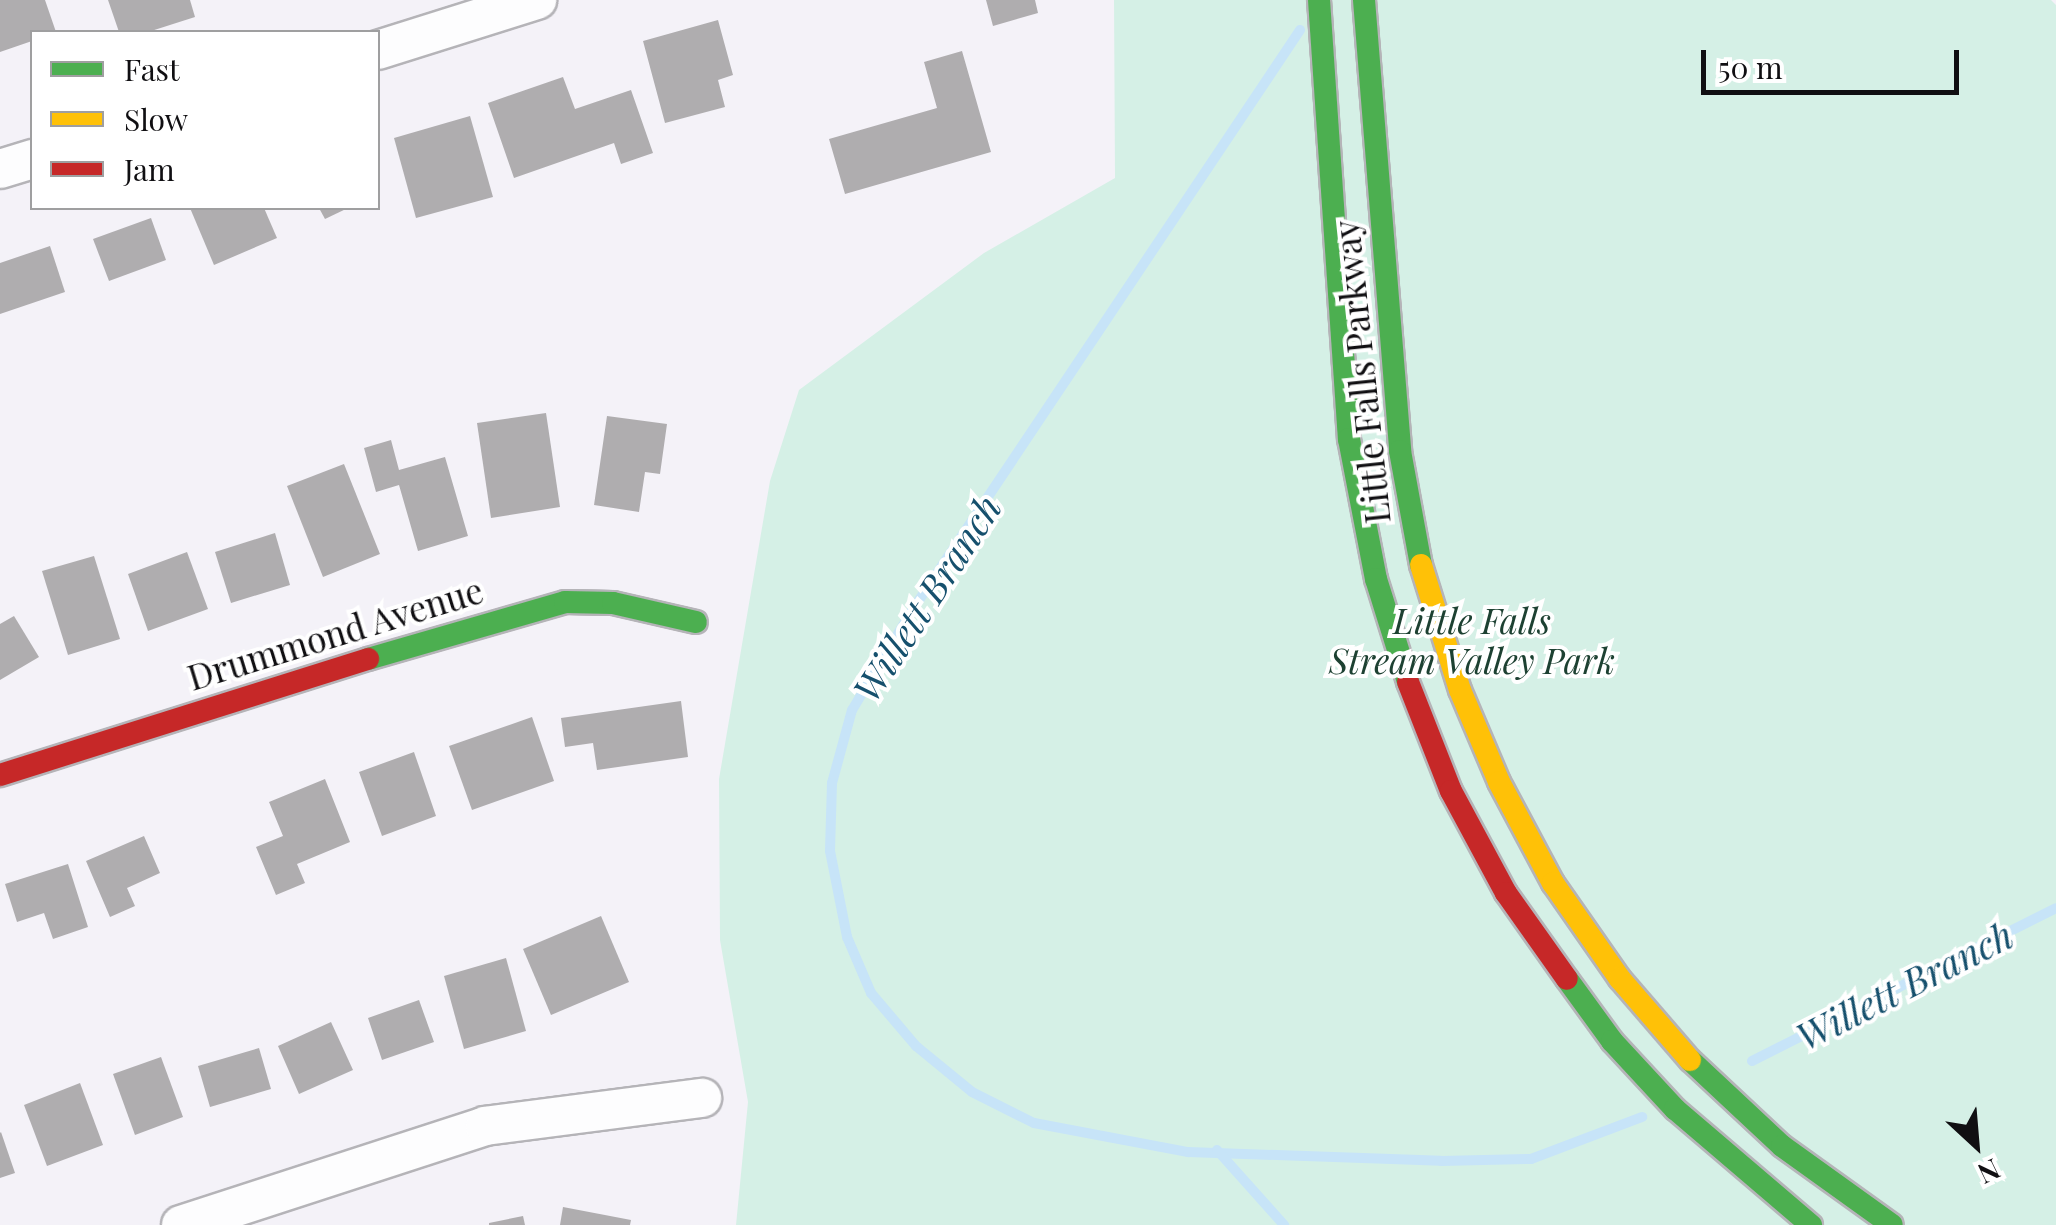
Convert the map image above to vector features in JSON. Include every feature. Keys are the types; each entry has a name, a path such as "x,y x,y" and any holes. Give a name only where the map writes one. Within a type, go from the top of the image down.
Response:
{"main road":[{"name":"Little Falls Parkway","path":"1319,0 1349,439 1376,579 1409,685 1451,791 1506,893 1612,1041 1675,1110 1811,1225"},
{"name":"Little Falls Parkway","path":"1364,0 1400,452 1417,553 1460,690 1499,782 1553,884 1620,980 1702,1074 1782,1146 1892,1225"},
{"name":"Drummond Avenue","path":"0,775 522,611 565,602 612,603 696,622"}],"street":[{"path":"380,49 538,0"},
{"path":"0,169 30,160"},
{"path":"181,1225 485,1126 702,1098"}],"green space":[{"name":"Little Falls Stream Valley Park","path":"1114,0 2051,0 2056,5 2056,1225 736,1225 748,1102 720,940 719,779 770,481 799,390 984,253 1115,178"}],"building":[{"path":"0,0 45,0 55,30 30,30 30,42 0,52"},
{"path":"108,0 190,0 195,17 154,30 118,30"},
{"path":"986,0 1035,0 1038,13 993,26"},
{"path":"718,20 733,75 718,80 725,107 665,123 643,41"},
{"path":"962,51 991,152 845,194 829,139 937,108 924,62"},
{"path":"563,77 575,109 631,90 653,153 621,164 614,143 514,178 488,103"},
{"path":"470,116 493,197 416,218 394,138"},
{"path":"191,210 265,210 277,238 214,265"},
{"path":"320,210 344,210 325,219"},
{"path":"151,218 166,260 109,281 93,239"},
{"path":"50,246 65,292 0,314 0,263"},
{"path":"546,413 560,507 491,518 477,423"},
{"path":"607,416 667,424 660,474 645,472 639,512 594,505"},
{"path":"391,440 399,470 445,457 468,536 418,551 399,485 376,492 364,448"},
{"path":"344,464 380,554 323,577 287,486"},
{"path":"275,533 290,585 231,603 215,552"},
{"path":"187,552 208,609 148,631 128,574"},
{"path":"94,556 120,639 68,655 42,571"},
{"path":"14,616 39,657 0,680 0,624"},
{"path":"681,701 688,757 597,770 593,743 565,747 561,718"},
{"path":"532,717 554,781 472,810 449,746"},
{"path":"414,752 436,816 382,836 359,772"},
{"path":"325,779 350,842 297,864 305,883 276,895 256,847 283,836 269,802"},
{"path":"144,836 160,873 127,888 135,906 110,917 86,861"},
{"path":"68,864 88,927 53,939 44,913 17,922 5,884"},
{"path":"601,916 629,982 551,1015 523,949"},
{"path":"506,958 526,1031 464,1049 444,976"},
{"path":"419,1000 434,1042 382,1060 368,1018"},
{"path":"331,1022 353,1070 299,1094 278,1046"},
{"path":"259,1048 271,1089 210,1107 198,1066"},
{"path":"161,1057 183,1117 135,1135 113,1074"},
{"path":"80,1083 103,1145 47,1166 24,1105"},
{"path":"0,1133 15,1173 0,1178"},
{"path":"563,1207 631,1220 630,1225 560,1225"},
{"path":"523,1216 525,1225 489,1225 489,1223"}],"waterway":[{"name":"Willett Branch","path":"1300,30 911,612 852,710 832,783 830,851 847,937 871,993 916,1046 972,1092 1034,1123 1188,1152 1441,1161 1531,1159 1642,1117"},
{"name":"Willett Branch","path":"1752,1061 2056,908"},
{"path":"1217,1150 1284,1225"}],"traffic: fast":[{"path":"1319,0 1349,439 1376,579 1408,682"},
{"path":"1364,0 1400,451 1421,565"},
{"path":"368,659 565,602 613,603 696,622"},
{"path":"1567,979 1612,1041 1675,1109 1811,1225"},
{"path":"1690,1060 1782,1146 1892,1225"}],"traffic: slow":[{"path":"1421,565 1460,690 1499,782 1553,883 1620,979 1690,1060"}],"traffic: jam":[{"path":"0,775 368,659"},
{"path":"1408,682 1451,791 1506,893 1567,979"}]}
